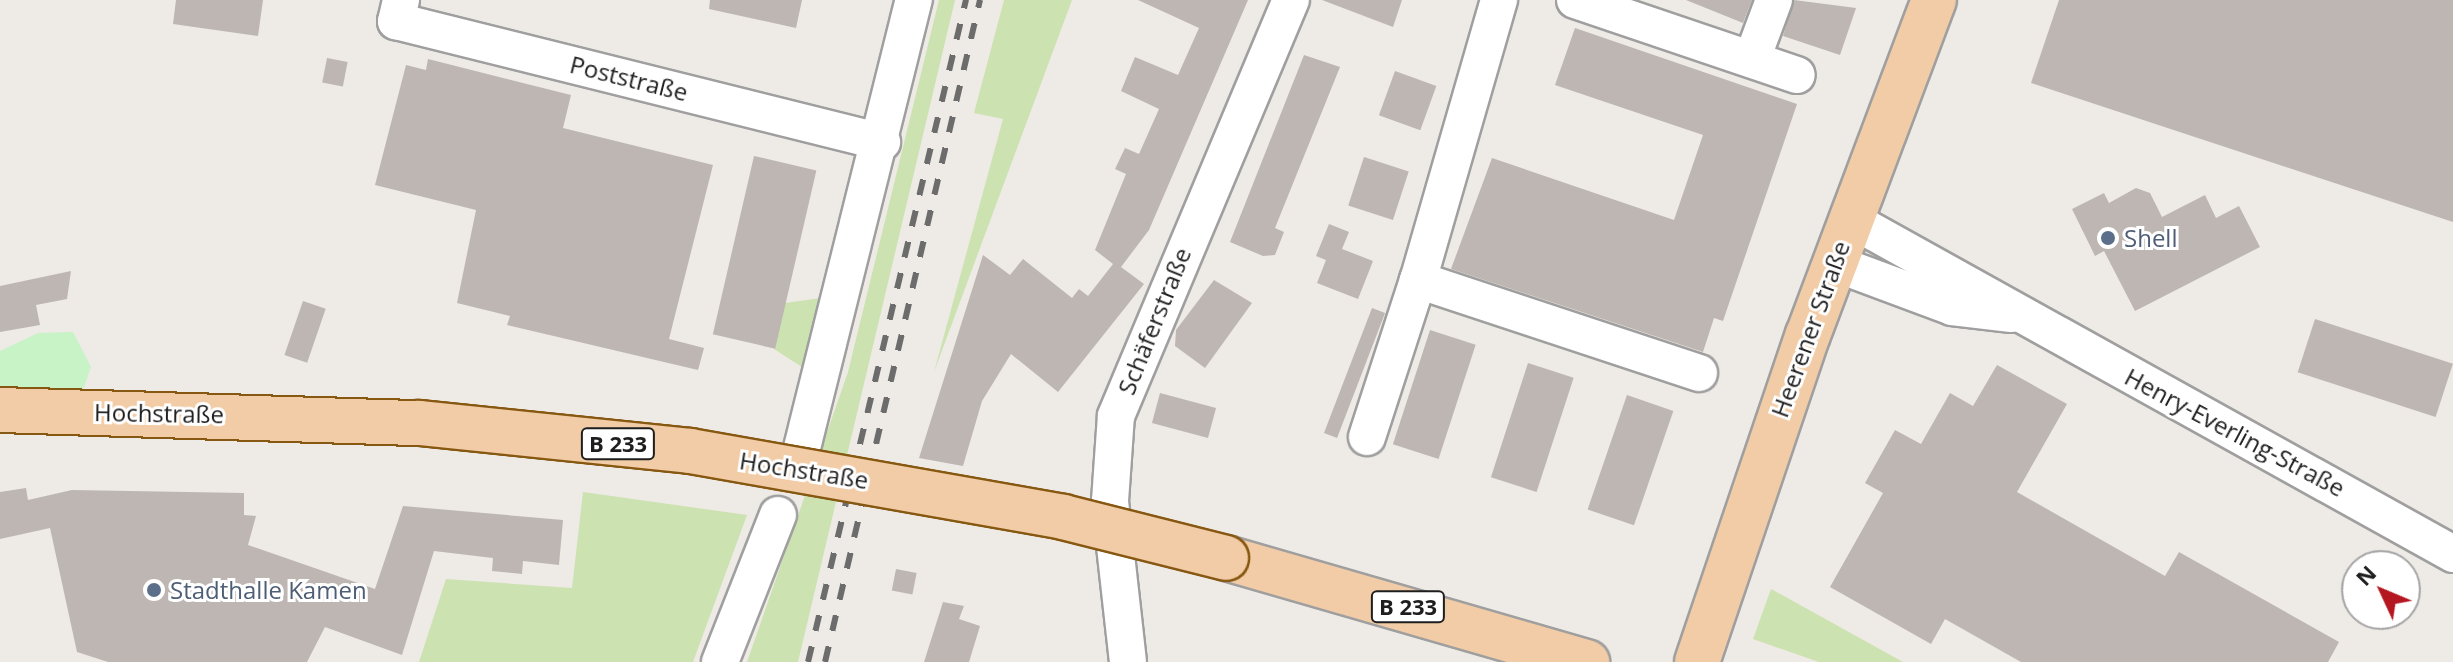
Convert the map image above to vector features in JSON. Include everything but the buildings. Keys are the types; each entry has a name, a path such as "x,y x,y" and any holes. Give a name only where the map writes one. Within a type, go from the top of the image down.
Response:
{"main road":[{"name":"Heerener Straße","path":"1697,662 1834,263 1934,0"},
{"name":"Hochstraße","path":"0,410 404,422 690,451 1063,517 1492,662"},
{"name":"Hochstraße","path":"0,439 323,448 687,480 1223,570 1587,662"}],"street":[{"name":"Poststraße","path":"401,0 396,21 882,142"},
{"path":"802,448 882,142 914,0"},
{"name":"Schäferstraße","path":"1128,662 1110,501 1116,416 1291,0"},
{"path":"1367,437 1418,280 1499,0"},
{"path":"1575,0 1635,9 1797,75"},
{"path":"1752,59 1774,0"},
{"name":"Henry-Everling-Straße","path":"1850,219 1963,277 2013,314 2453,554"},
{"name":"Henry-Everling-Straße","path":"1834,263 1952,307 2013,314"},
{"path":"1418,280 1699,373"},
{"path":"720,662 778,515"}],"green space":[{"path":"939,0 955,0 798,662 747,662 848,372"},
{"path":"1004,0 1072,0 934,372 1003,119 974,113"},
{"path":"821,298 802,367 774,349 785,303"},
{"path":"73,332 91,367 83,390 62,403 0,399 0,351 38,333"},
{"path":"583,492 747,515 693,662 419,662 446,579 572,588"},
{"path":"1771,589 1903,662 1819,662 1753,639"}],"railway":[{"path":"808,662 966,0"},
{"path":"825,662 980,0"}],"place":[{"name":"Shell","path":"2108,238"},
{"name":"Stadthalle Kamen","path":"154,590"}]}
